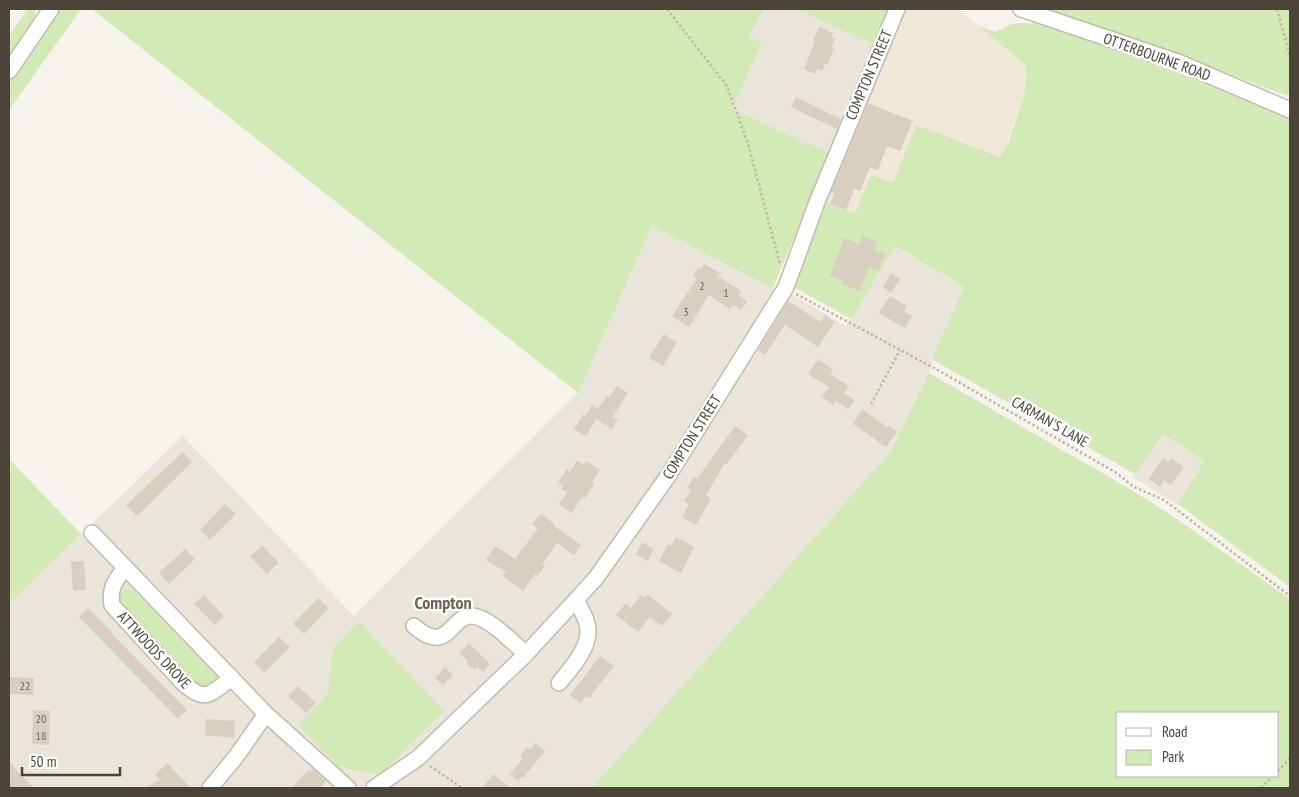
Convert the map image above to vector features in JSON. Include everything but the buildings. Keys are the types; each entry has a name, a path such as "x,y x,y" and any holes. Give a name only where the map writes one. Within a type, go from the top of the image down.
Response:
{"street":[{"path":"9,71 51,9"},
{"name":"COMPTON STREET","path":"374,788 418,758 526,654 596,578 668,476 786,287 817,202 897,9"},
{"name":"OTTERBOURNE ROAD","path":"1021,9 1178,62 1290,110"},
{"path":"92,534 266,714 348,788"},
{"name":"ATTWOODS DROVE","path":"124,568 113,584 110,594 112,605 182,682 194,693 201,695 208,694 232,678"},
{"path":"560,684 582,653 588,634 584,615 576,600"},
{"path":"414,626 427,636 441,637 464,618 477,617 489,623 526,654"},
{"path":"210,788 235,758 266,714"}],"path":[{"path":"667,9 727,86 748,144 786,287"},
{"path":"1277,9 1290,56"},
{"name":"CARMAN'S LANE","path":"786,287 1115,472 1134,487 1164,500 1290,596"},
{"path":"870,404 900,350"},
{"path":"418,758 462,788"},
{"path":"1279,770 1290,758"},
{"path":"1261,788 1272,777"}],"shaded area":[{"path":"764,9 796,9 873,44 829,153 732,109 762,43 749,36"},
{"path":"905,9 959,9 1026,66 1025,91 1000,157 970,145 893,183 871,175 855,214 823,201"},
{"path":"652,226 773,288 791,294 846,326 895,246 964,287 938,344 929,373 890,452 592,788 9,788 9,604 183,436 354,616 578,393"},
{"path":"1164,434 1205,461 1178,505 1132,477"}],"green space":[{"path":"27,9 35,9 36,22 9,61 9,36"},
{"path":"59,9 81,9 9,110 9,83"},
{"path":"92,9 764,9 749,36 762,43 732,109 829,153 773,288 652,226 578,393"},
{"path":"796,9 888,9 873,44"},
{"path":"1046,9 1290,9 1290,90 1287,96 1197,62 1245,97 1290,118 1290,587 1178,504 1204,461 1164,434 1135,474 933,360 938,344 964,287 895,246 851,319 792,286 823,201 855,214 871,175 893,183 916,125 1000,157 1008,143 1025,92 1026,66 978,25 995,32 1009,25 1021,23 1042,25 1060,30 1065,15"},
{"path":"929,373 1125,486 1171,515 1290,599 1290,788 592,788 890,452"},
{"path":"9,459 81,534 9,604"},
{"path":"125,589 133,589 218,675 211,687 199,688 118,604 117,597"},
{"path":"359,621 444,711 380,775 339,767 298,725 328,694 333,648"}],"district":[{"name":"Compton","path":"443,603"}]}
